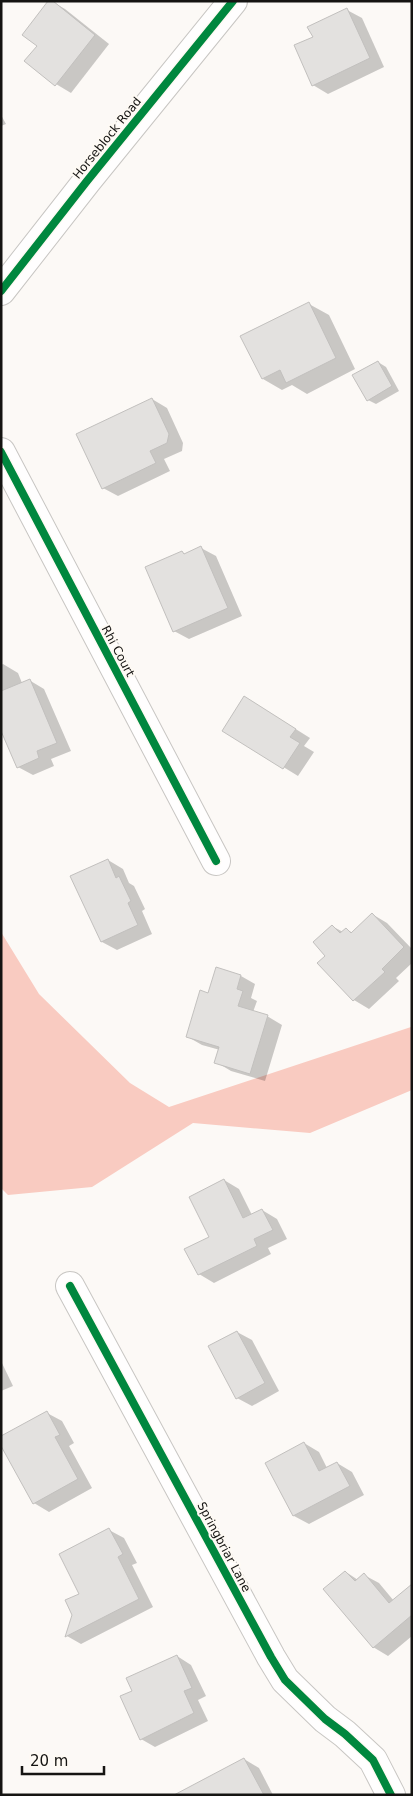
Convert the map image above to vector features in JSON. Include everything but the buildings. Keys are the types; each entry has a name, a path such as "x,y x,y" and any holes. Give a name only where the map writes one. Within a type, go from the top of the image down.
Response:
{"street":[{"name":"Horseblock Road","path":"1,291 87,181 234,1"},
{"name":"Rhi Court","path":"1,452 216,861"},
{"name":"Springbriar Lane","path":"70,1286 261,1640 285,1680 325,1719 345,1734 373,1760 391,1795"}],"shaded area":[{"path":"1,932 39,994 130,1083 169,1107 411,1027 412,1090 310,1133 193,1123 92,1187 8,1195 1,1188"}],"cycle path":[{"path":"1,291 87,181 233,1"},
{"path":"1,452 216,861"},
{"path":"70,1286 285,1680 325,1719 345,1734 373,1760 391,1795"}]}
